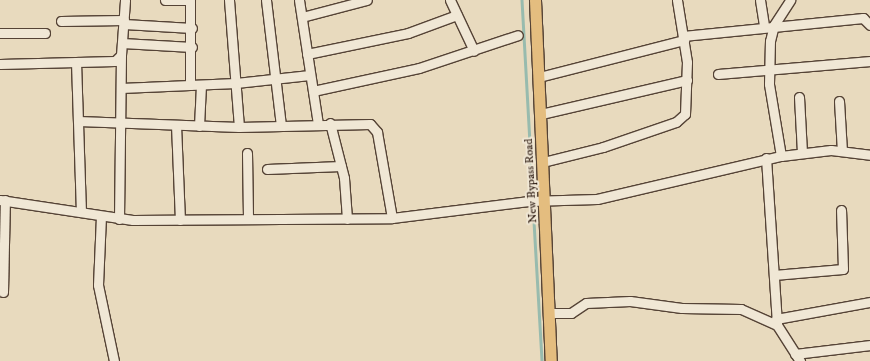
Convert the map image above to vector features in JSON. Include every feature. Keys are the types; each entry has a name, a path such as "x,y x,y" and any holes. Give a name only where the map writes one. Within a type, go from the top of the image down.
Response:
{"main road":[{"name":"New Bypass Road","path":"535,0 543,162 537,201 549,313 551,361"}],"street":[{"path":"119,219 121,55 125,0"},
{"path":"165,0 190,0 192,28 190,85"},
{"path":"229,0 240,127"},
{"path":"266,0 281,125"},
{"path":"300,0 318,124"},
{"path":"302,17 342,3 367,0"},
{"path":"450,0 474,50"},
{"path":"543,162 603,147 676,122 687,110 688,80 684,38 677,0"},
{"path":"760,0 764,26"},
{"path":"781,156 769,69 774,25 790,0"},
{"path":"307,54 408,34 457,15"},
{"path":"539,76 684,38 764,26 863,18 870,25"},
{"path":"61,21 124,22 192,28"},
{"path":"0,33 45,33"},
{"path":"313,91 419,68 518,35"},
{"path":"122,43 192,47"},
{"path":"0,64 109,62 121,55"},
{"path":"718,74 870,61"},
{"path":"76,62 81,212"},
{"path":"121,88 236,83 310,75"},
{"path":"541,114 688,80"},
{"path":"199,126 201,85"},
{"path":"799,97 802,153"},
{"path":"839,101 842,151"},
{"path":"78,121 121,120 176,125 240,127 364,122 374,127 392,218"},
{"path":"330,123 341,166 347,219"},
{"path":"176,125 180,220"},
{"path":"3,292 2,200 119,219 180,220 248,218 392,218 537,201 616,196 766,158 802,153 842,151 870,155"},
{"path":"247,153 248,218"},
{"path":"766,158 777,322 797,358 870,345"},
{"path":"267,168 341,166"},
{"path":"774,275 844,269 841,210"},
{"path":"101,216 98,285 114,361"},
{"path":"549,313 571,313 586,303 630,301 682,308 741,309 777,322 870,302"}],"waterway":[{"path":"522,0 533,199"},
{"path":"533,204 542,361"}]}
